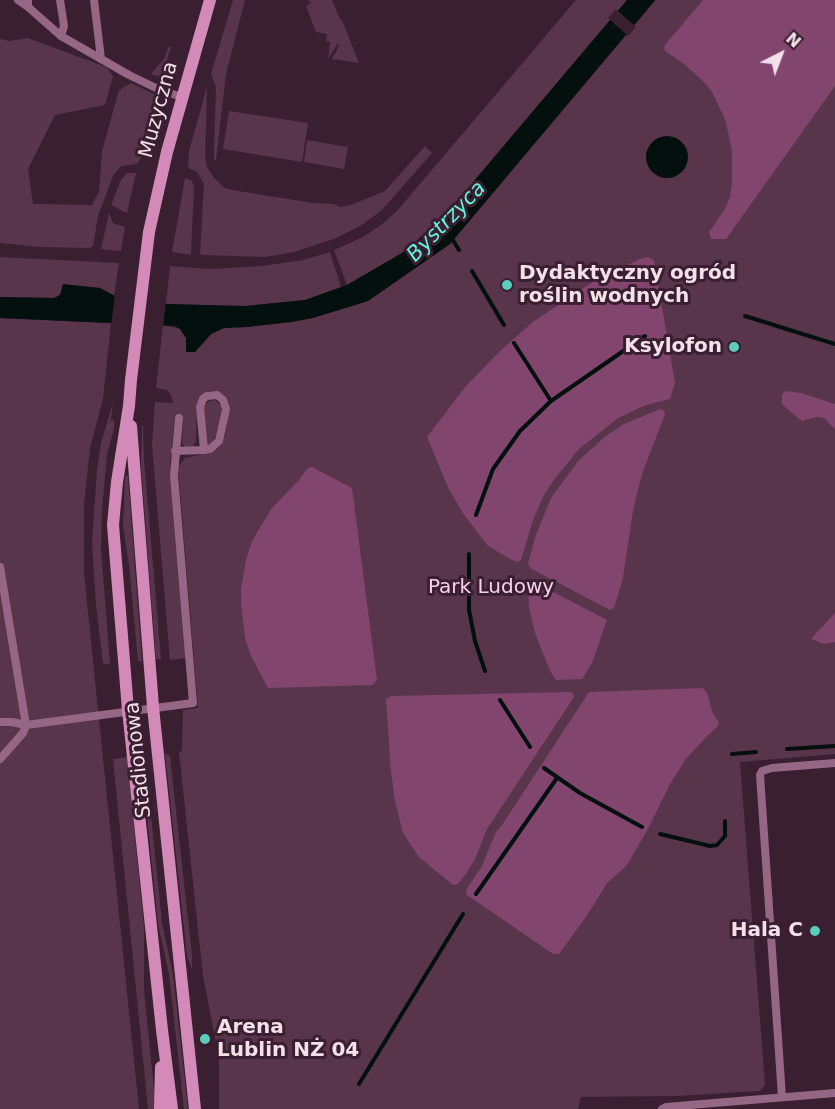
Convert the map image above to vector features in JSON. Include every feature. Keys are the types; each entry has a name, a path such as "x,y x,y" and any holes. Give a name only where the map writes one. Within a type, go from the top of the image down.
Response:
{"street":[{"name":"Muzyczna","path":"131,380 149,232 167,152 210,0"},
{"name":"Stadionowa","path":"131,380 113,525 128,710 172,1109"},
{"name":"Stadionowa","path":"129,406 153,707 195,1109"},
{"name":"Stadionowa","path":"160,1109 162,1030"}],"lane":[{"path":"18,0 28,3 61,36 142,82 182,97"},
{"path":"60,0 64,26 61,36"},
{"path":"94,0 101,59"},
{"path":"175,451 204,450 213,447 221,435 226,405 217,395 207,396 200,407 204,450"},
{"path":"0,722 26,725 193,703 174,475 179,418"},
{"path":"0,567 26,725 23,733 0,759"},
{"path":"782,1097 760,775 762,771 772,768 835,763"},
{"path":"662,1109 835,1093"}],"green space":[{"path":"233,0 245,0 226,74 216,160 214,160 216,87 211,74"},
{"path":"308,0 332,0 359,63 332,59 339,46 338,43 328,59 330,42 326,41 327,34 316,32 306,6 311,3"},
{"path":"576,0 627,0 441,220 402,253 347,285 334,250 363,237 397,211"},
{"name":"Park Ludowy","path":"656,0 835,0 835,754 740,762 765,1085 760,1091 676,1096 581,1097 578,1109 219,1109 219,1058 203,976 179,752 182,751 183,710 198,708 178,467 185,458 212,452 219,447 225,435 229,410 216,392 211,391 202,395 197,403 196,441 192,448 185,448 182,443 183,415 175,416 170,465 186,658 170,660 152,445 155,402 173,403 167,390 156,388 163,325 180,329 186,338 186,351 195,352 211,334 224,328 313,318 368,301 450,244"},
{"path":"28,38 106,67 113,76 105,105 55,115 28,169 33,204 92,205 99,191 102,151 119,90 131,83 156,95 140,160 137,164 121,166 113,176 98,216 93,246 90,248 39,247 0,243 0,39 9,41"},
{"path":"169,46 171,47 161,77 151,74 164,59"},
{"path":"207,87 205,156 207,167 225,188 313,203 334,204 340,207 351,205 385,191 425,146 432,153 381,211 360,226 334,239 294,252 265,257 203,255 200,254 204,184 197,172 188,168 189,151"},
{"path":"229,111 308,123 302,162 223,149"},
{"path":"307,140 348,147 344,169 304,162"},
{"path":"127,173 136,173 127,213 111,205 121,180"},
{"path":"185,178 192,181 194,186 191,255 172,252"},
{"path":"109,213 113,223 125,227 121,251 101,249"},
{"path":"330,252 341,287 305,300 245,306 166,304 170,266 211,269 262,266 303,260"},
{"path":"0,257 119,263 114,296 100,288 63,285 60,295 54,298 0,297"},
{"path":"0,318 111,323 103,399 90,448 84,504 84,573 139,1109 0,1109"},
{"path":"215,400 221,406 221,413 216,436 211,444 207,445 203,437 204,406 209,401"},
{"path":"113,403 111,420 114,421 114,429 107,454 102,510 101,548 110,664 105,664 103,663 96,605 92,542 101,443"},
{"path":"142,425 161,659 156,659 141,466"},
{"path":"125,476 128,476 142,661 138,661 123,526"},
{"path":"165,753 170,756 192,970 187,956"},
{"path":"141,756 145,756 162,923 173,974 188,1109 184,1109 169,974 158,924"},
{"path":"127,757 144,928 144,990 156,1109 148,1109 113,759"}],"shaded area":[{"path":"703,0 835,0 835,86 726,239 711,239 709,232 725,209 730,197 732,150 725,119 711,90 664,48"},
{"path":"648,257 654,260 675,383 670,399 646,405 618,418 579,449 544,495 533,520 521,560 518,562 512,560 488,546 462,512 448,487 427,437 466,386 501,350 533,322 591,283"},
{"path":"785,391 801,393 835,404 835,429 824,418 817,417 802,421 799,419 782,404 782,394"},
{"path":"660,409 665,414 642,474 633,510 623,578 614,608 610,610 530,568 528,563 551,498 579,460 607,435 624,424"},
{"path":"312,467 352,488 377,680 372,685 268,688 251,656 245,638 241,589 252,541 272,508 308,468"},
{"path":"536,583 607,620 592,663 582,679 556,680 550,671 535,633 529,607 528,587"},
{"path":"835,613 835,642 824,644 811,639"},
{"path":"703,688 707,693 713,714 719,722 718,726 686,759 670,784 627,865 607,883 559,954 553,954 467,895 466,890 482,866 496,832 589,692"},
{"path":"572,692 574,697 487,829 475,859 466,874 458,884 453,885 419,857 403,833 391,772 386,699 391,696"}],"water":[{"name":"Bystrzyca","path":"627,0 655,0 450,244 368,301 313,318 224,328 211,334 195,352 186,352 186,338 175,326 0,318 0,297 54,298 60,295 63,284 100,288 115,296 166,304 245,306 305,300 347,285 402,253 441,220"},
{"path":"667,136 682,142 688,157 682,172 667,178 652,172 646,157 652,142"}],"pier":[{"path":"616,9 636,27 628,36 608,18"},
{"path":"115,293 166,301 163,328 111,326"}],"waterway":[{"name":"Bystrzyca","path":"451,237 459,250"},
{"path":"472,271 504,325"},
{"path":"745,316 835,344"},
{"path":"476,515 493,469 520,431 551,401 645,336"},
{"path":"514,343 551,401"},
{"path":"469,554 469,610 475,641 485,671"},
{"path":"500,700 530,747"},
{"path":"787,749 835,746"},
{"path":"732,754 756,752"},
{"path":"544,768 580,793 642,827"},
{"path":"476,894 557,778"},
{"path":"660,834 710,846 717,845 725,836 725,821"},
{"path":"359,1084 463,914"}],"place":[{"name":"Dydaktyczny ogród roślin wodnych","path":"507,285"},
{"name":"Ksylofon","path":"734,347"},
{"name":"Hala C","path":"815,931"},
{"name":"Arena Lublin NŻ 04","path":"205,1039"}]}
